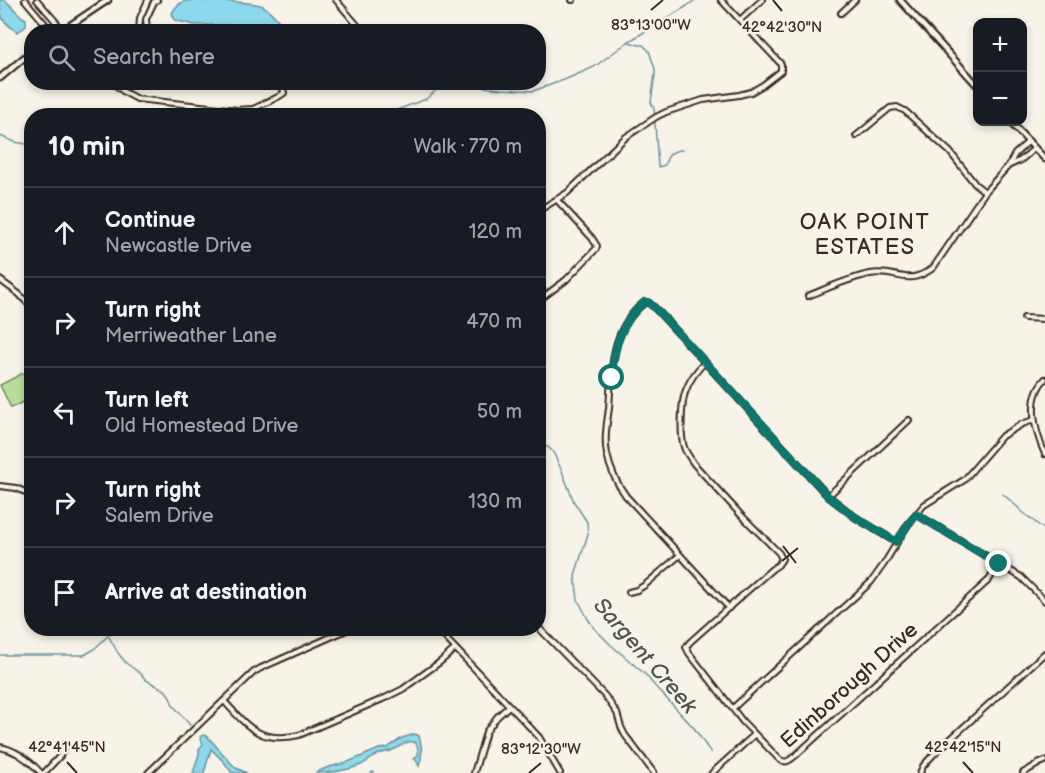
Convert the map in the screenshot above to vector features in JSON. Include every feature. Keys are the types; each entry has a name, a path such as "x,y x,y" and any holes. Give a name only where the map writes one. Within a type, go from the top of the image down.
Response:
{"street":[{"path":"25,0 45,24"},
{"path":"30,5 36,0 55,24"},
{"path":"72,24 108,0"},
{"path":"140,24 148,0"},
{"path":"146,24 146,19 157,0"},
{"path":"336,0 356,24"},
{"path":"546,206 567,193 626,137 656,117 703,100 751,92 763,86 781,71 781,64 721,0"},
{"path":"740,20 762,0"},
{"path":"841,13 855,0"},
{"path":"900,0 973,80"},
{"path":"0,78 24,58"},
{"path":"122,90 137,99 219,108"},
{"path":"255,108 278,97 284,93 283,90"},
{"path":"856,136 890,108 897,106 950,152 975,184 985,192"},
{"path":"1014,126 1044,155"},
{"path":"808,296 857,277 885,273 911,278 933,268 985,192 1009,165 1015,154 1029,141"},
{"path":"1009,165 1021,160 1035,148"},
{"path":"1015,154 1021,160"},
{"path":"546,295 566,280 597,246 557,200"},
{"path":"0,280 24,299"},
{"path":"729,608 631,502 621,489 611,467 606,448 615,346 630,317 645,302 654,307 828,496 855,517 896,542"},
{"path":"1024,318 1045,319"},
{"name":"Edinborough Drive","path":"705,362 696,371 685,391 682,413 683,445 694,464 779,553 782,559 686,647 754,735 780,760 785,762 790,760 989,580 999,564"},
{"path":"1045,379 1041,383 1034,411 1039,441 1045,454"},
{"path":"828,496 909,420"},
{"path":"733,708 871,582 896,542 924,505 964,480 1002,436 1034,420"},
{"path":"0,486 24,492"},
{"path":"916,514 1021,577 1045,601"},
{"path":"629,592 638,590 680,555"},
{"path":"546,635 605,696 617,713 625,735 654,773"},
{"path":"148,773 254,672 333,636"},
{"path":"443,636 539,737 560,773"},
{"path":"224,701 252,730 263,735 274,738 299,735 385,698 403,688 455,649"},
{"path":"920,773 933,755 1045,653"},
{"path":"474,773 486,732 509,706"},
{"path":"712,773 754,735"},
{"path":"0,747 23,756 43,773 60,756 65,745"},
{"path":"1023,773 1045,761"}],"green space":[{"path":"23,373 24,402 11,408 0,385"}],"water":[{"path":"0,0 5,0 26,19 24,28 17,32 5,22"},
{"path":"185,1 257,4 263,6 282,24 190,24 175,20 172,13"},
{"path":"415,734 419,736 421,747 419,766 414,759 418,755 416,743 410,742 377,755 355,767 315,773 387,748 402,738"},
{"path":"207,736 236,768 247,773 232,773 211,749 204,773 193,773 199,749 203,744 200,737"}],"waterway":[{"path":"546,86 594,67 628,42 695,0"},
{"path":"629,42 643,45 649,51 655,69 651,102 654,109 658,167 665,165 667,158 673,152 682,150"},
{"path":"402,108 426,99 437,90"},
{"path":"518,90 536,90"},
{"path":"0,136 24,144"},
{"name":"Sargent Creek","path":"546,447 553,452 574,502 587,522 588,534 575,575 578,600 588,619 611,645 646,675 694,728 711,753"},
{"path":"1003,494 1045,530"},
{"name":"Sargent Creek","path":"0,655 84,655 108,636"},
{"path":"109,637 126,663 146,680 165,690 173,705 190,725"}],"district":[{"name":"OAK POINT ESTATES","path":"865,234"}],"route":[{"path":"612,378 615,346 620,335 636,310 645,302 649,303 828,496 844,509 896,542 916,514 999,564"}]}
